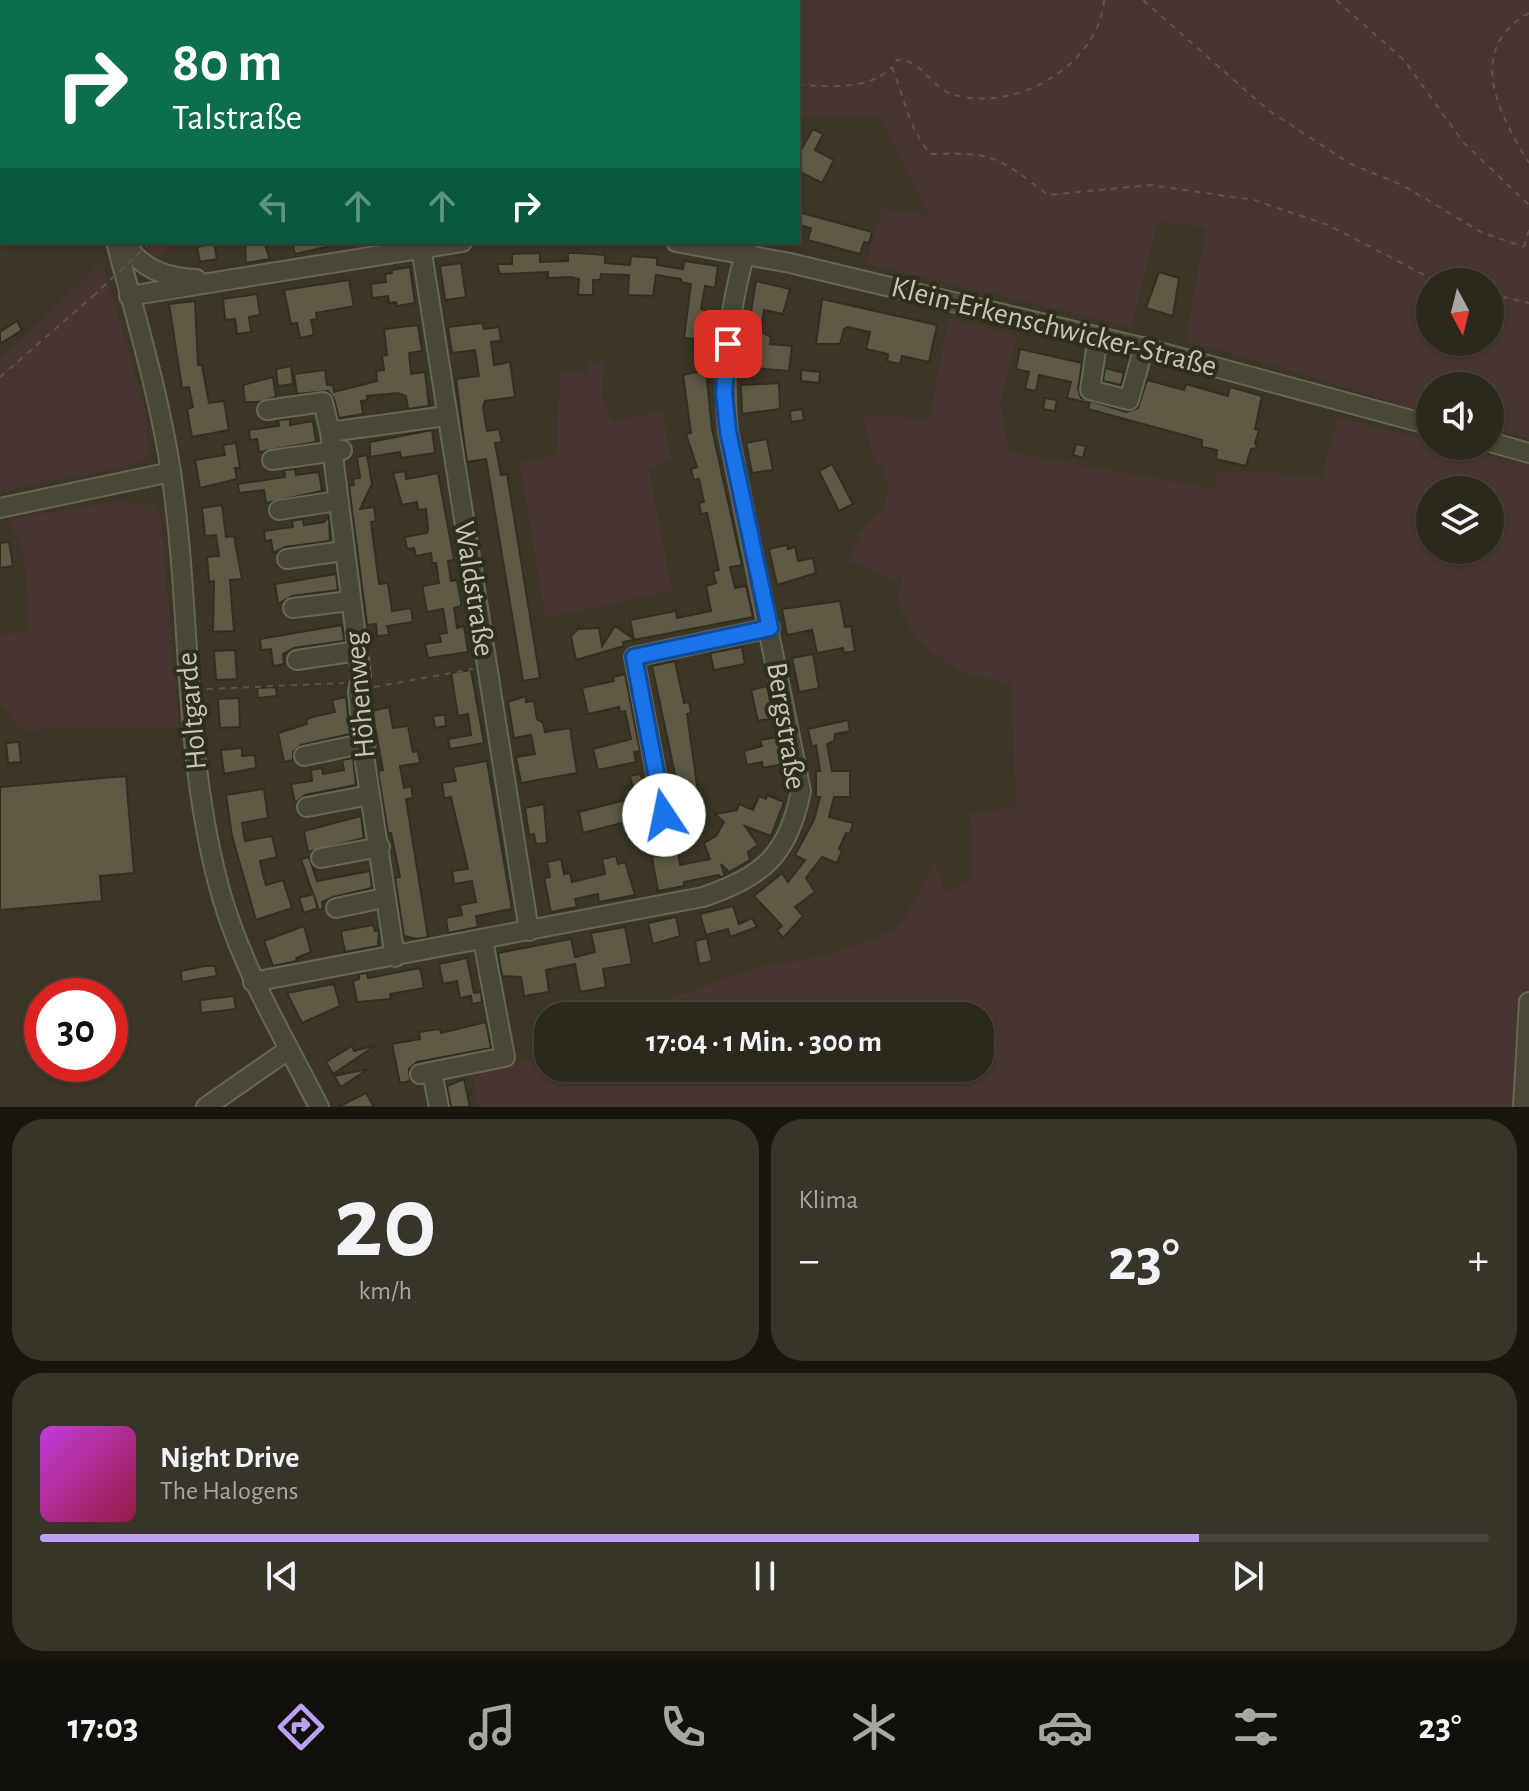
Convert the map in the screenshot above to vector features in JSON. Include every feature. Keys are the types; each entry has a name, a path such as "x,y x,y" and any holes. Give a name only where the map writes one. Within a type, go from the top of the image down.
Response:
{"street":[{"name":"Holtgarde","path":"116,244 153,385 171,472 189,692 202,807 216,878 253,982 319,1107"},
{"path":"127,244 142,264 175,278"},
{"path":"128,290 215,280 446,244"},
{"name":"Klein-Erkenschwicker-Straße","path":"700,244 747,248 1144,347 1416,421"},
{"name":"Waldstraße","path":"421,247 529,931"},
{"name":"Bergstraße","path":"253,982 703,897 744,883 775,856 786,841 801,791 728,431 724,393 730,319 747,248"},
{"path":"128,290 175,278 215,280"},
{"path":"1098,337 1090,390 1129,400 1144,347"},
{"name":"Höhenweg","path":"267,410 323,402 335,444 337,501 357,651 358,692 370,795 395,957"},
{"path":"272,460 446,416"},
{"path":"1504,446 1529,453"},
{"path":"0,508 92,486 171,472"},
{"path":"279,510 337,501"},
{"path":"287,559 343,551"},
{"path":"293,608 350,601"},
{"path":"664,815 634,657 770,628"},
{"path":"297,660 357,651"},
{"path":"304,756 366,743"},
{"path":"307,807 370,795"},
{"path":"321,858 380,847"},
{"path":"336,908 384,898"},
{"path":"439,1107 426,1073 505,1057 483,940"},
{"path":"1523,1107 1529,1002"},
{"path":"206,1107 288,1050"}],"path":[{"path":"800,85 856,85 883,76 897,60 905,60 922,69 937,87 964,97 993,99 1019,95 1084,52 1099,28 1104,0"},
{"path":"1143,0 1268,110 1349,163 1404,186 1481,232 1529,251"},
{"path":"1336,0 1404,60 1463,142 1529,205"},
{"path":"1529,13 1513,22 1503,35 1495,49 1491,73 1497,102 1529,163"},
{"path":"892,67 907,103 916,139 931,154 966,153 1000,158 1048,195 1150,185 1254,200 1328,225 1416,271"},
{"path":"1524,247 1529,230"},
{"path":"0,377 149,244"},
{"path":"1504,297 1529,303"},
{"path":"189,692 360,682 372,688 486,666"}],"shaded area":[{"path":"800,0 1529,0 1529,439 1504,432 1504,372 1416,372 1416,409 1185,342 1206,227 1158,222 1132,327 867,264 882,208 929,215 882,118 800,117"},
{"path":"146,244 173,244 157,258 149,255"},
{"path":"102,261 146,411 148,456 118,469 0,491 0,362"},
{"path":"948,318 1017,335 1000,405 1010,452 1216,489 1216,472 1272,472 1321,478 1338,417 1416,437 1416,460 1504,458 1529,464 1529,1107 478,1107 471,1072 534,1059 534,1082 994,1082 994,1002 659,1002 766,965 830,953 881,936 904,916 934,862 945,893 973,877 970,814 1016,806 1011,685 959,671 916,640 896,600 903,575 894,580 850,561 859,534 884,507 889,483 873,454 862,416 930,418"},
{"path":"588,361 604,362 602,400 612,421 662,411 672,461 649,468 672,591 545,618 520,463 558,454 559,373 586,373"},
{"path":"111,502 151,503 161,517 179,727 20,730 0,704 0,634 29,632 24,552 8,519"}],"building":[{"path":"813,129 823,134 815,150 834,160 822,183 800,172 800,152"},
{"path":"800,213 872,232 869,243 864,242 860,254 808,240 811,228 800,225"},
{"path":"214,244 217,259 200,262 197,247"},
{"path":"245,244 265,244 270,259 246,263"},
{"path":"292,244 330,244 330,246 295,254"},
{"path":"540,253 540,262 568,261 568,253 577,253 605,255 605,263 630,265 631,256 657,258 657,265 683,269 684,261 718,266 715,288 705,286 701,309 705,310 704,319 715,319 712,347 693,345 694,339 684,338 691,284 656,275 653,296 628,295 629,275 601,274 600,280 593,280 593,295 578,295 579,279 548,278 548,272 500,274 497,264 512,264 512,254"},
{"path":"461,263 466,297 445,300 440,266"},
{"path":"410,267 415,303 397,306 396,302 389,303 388,296 372,298 371,284 386,282 385,274 392,273 392,270"},
{"path":"1159,272 1179,278 1173,316 1146,308"},
{"path":"349,280 354,306 316,313 317,319 311,320 314,335 300,338 297,323 291,324 284,290"},
{"path":"756,281 790,289 783,314 764,310 761,332 771,337 770,344 792,346 789,371 742,367"},
{"path":"257,294 260,315 249,317 251,332 237,334 235,319 225,320 223,299"},
{"path":"822,299 937,325 929,362 902,356 900,364 887,361 888,354 866,349 870,332 848,327 844,329 840,344 816,344"},
{"path":"195,301 198,365 202,365 209,403 224,401 229,430 192,437 187,409 193,407 189,387 182,388 169,304"},
{"path":"17,321 22,330 0,344 0,332"},
{"path":"482,323 484,329 499,327 501,341 491,342 494,365 510,362 515,397 485,401 483,408 487,431 499,429 502,442 495,443 501,475 507,474 540,678 523,681 486,459 467,462 456,379 479,376 475,350 452,353 448,327"},
{"path":"418,325 422,351 409,353 411,374 425,372 429,406 408,409 406,396 398,393 367,396 368,400 361,401 363,414 339,418 334,399 328,391 297,394 294,374 325,370 327,385 333,385 334,392 377,381 376,371 384,370 382,356 387,355 384,329"},
{"path":"1020,349 1082,363 1078,389 1081,398 1126,412 1138,408 1147,380 1184,390 1186,384 1228,396 1230,387 1262,396 1255,429 1259,430 1255,443 1258,448 1251,449 1246,466 1216,459 1217,450 1202,447 1202,440 1088,409 1090,403 1067,398 1071,382 1039,375 1036,391 1025,389 1029,372 1016,369"},
{"path":"291,366 293,384 278,386 276,369"},
{"path":"1105,368 1124,373 1121,385 1103,381"},
{"path":"706,370 712,429 742,565 730,567 735,588 746,586 753,617 623,642 624,646 576,660 571,636 578,629 599,628 602,646 615,626 634,639 630,620 676,611 677,618 711,611 706,586 716,583 713,571 719,570 707,513 701,514 699,503 704,502 699,479 694,480 691,469 697,467 686,434 691,433 683,375"},
{"path":"801,370 820,372 819,383 801,381"},
{"path":"273,377 276,397 245,402 243,385"},
{"path":"779,383 780,409 742,414 741,385"},
{"path":"1045,398 1057,400 1055,411 1043,409"},
{"path":"802,409 804,420 791,422 790,411"},
{"path":"290,419 290,425 313,421 316,442 259,452 257,439 250,440 249,430 279,426 278,420"},
{"path":"432,430 435,453 401,458 400,452 370,457 370,442"},
{"path":"767,439 773,470 752,473 746,443"},
{"path":"236,443 240,468 235,468 237,479 200,488 195,460 225,455 223,445"},
{"path":"1076,444 1086,446 1083,458 1073,455"},
{"path":"367,455 372,484 360,509 374,507 376,521 371,522 379,584 388,583 392,611 411,608 413,622 387,626 389,635 377,636 376,624 367,625 349,486 354,485 353,479 360,478 357,457"},
{"path":"832,464 853,504 839,511 819,471"},
{"path":"295,469 296,475 319,472 322,491 266,503 264,490 239,493 238,484 285,477 284,470"},
{"path":"405,471 406,479 438,473 454,560 448,561 451,581 457,580 461,602 461,606 454,608 457,628 464,626 468,652 428,658 425,644 441,642 439,634 447,633 443,609 427,612 423,590 423,586 439,583 436,563 432,563 431,553 416,556 414,548 407,549 405,537 427,533 428,529 426,509 418,510 417,502 402,505 393,473"},
{"path":"222,505 226,537 234,536 242,579 230,580 234,631 213,632 214,581 209,582 207,557 219,556 216,535 205,536 202,508"},
{"path":"329,517 330,541 285,547 273,553 271,540 265,541 264,531 293,527 292,521 303,519 304,525 324,522"},
{"path":"9,542 13,566 0,568 0,543"},
{"path":"787,545 788,549 795,547 798,561 813,558 816,573 777,585 769,549"},
{"path":"336,574 338,590 292,596 278,604 275,584"},
{"path":"840,601 845,627 851,626 855,651 844,653 843,648 817,653 812,630 787,635 782,609"},
{"path":"342,625 344,641 294,648 283,654 284,664 273,666 271,649 261,650 260,639"},
{"path":"742,647 745,664 714,670 710,653"},
{"path":"235,650 237,679 216,680 214,651"},
{"path":"813,654 819,688 799,692 792,658"},
{"path":"675,661 684,703 689,702 691,713 687,714 698,792 676,797 673,780 676,779 652,666"},
{"path":"471,670 484,743 450,749 448,739 471,735 468,714 458,716 451,673"},
{"path":"625,674 640,751 634,752 636,762 598,770 593,749 631,739 625,711 620,712 619,707 588,714 582,688 614,681 613,677"},
{"path":"767,686 774,718 758,721 751,690"},
{"path":"276,687 277,696 258,698 257,688"},
{"path":"526,696 526,702 534,701 537,719 543,723 545,732 570,728 577,773 521,783 516,757 535,754 531,735 514,738 508,702"},
{"path":"346,697 350,734 301,745 293,752 293,760 284,762 278,733 307,724 306,720 312,717 335,712 332,700"},
{"path":"239,698 240,727 220,728 218,699"},
{"path":"389,707 393,728 408,726 413,752 418,751 420,763 400,766 404,788 411,786 413,798 406,799 428,937 417,939 404,936 395,878 400,877 391,833 388,833 378,771 383,770 372,711"},
{"path":"445,715 446,726 435,728 433,716"},
{"path":"848,720 850,731 835,734 834,741 827,744 832,771 850,771 850,797 834,797 829,817 853,823 850,834 846,833 837,863 822,857 806,878 815,892 795,907 803,916 783,938 777,930 782,926 754,896 782,873 788,882 805,860 795,855 814,820 820,797 816,797 816,771 820,771 816,745 812,747 808,729"},
{"path":"778,737 783,764 763,768 762,762 747,765 744,751 762,746 760,740"},
{"path":"19,742 21,762 8,763 6,743"},
{"path":"242,748 242,756 255,755 256,768 224,774 221,750"},
{"path":"353,758 356,785 305,795 295,803 291,784 312,781 311,770 322,768 323,774 344,770 342,760"},
{"path":"487,761 512,909 476,916 478,927 448,933 446,918 462,915 460,905 476,902 472,881 454,884 452,871 468,869 451,797 444,798 442,783 456,781 453,767"},
{"path":"641,774 644,791 634,793 630,776"},
{"path":"126,776 134,873 100,876 102,901 0,910 0,787"},
{"path":"264,789 268,818 242,823 245,841 272,836 277,857 260,861 263,875 266,885 283,880 292,908 256,920 232,836 226,795"},
{"path":"767,795 784,802 771,836 745,826 758,845 748,852 750,860 729,872 721,864 725,876 684,882 684,886 658,891 652,857 678,852 680,865 710,859 704,843 716,836 724,822 715,814 737,810 739,804 753,810 759,796 766,799"},
{"path":"629,799 633,820 583,833 579,812"},
{"path":"544,804 547,843 536,844 534,834 529,835 525,808"},
{"path":"361,816 364,838 308,852 304,831"},
{"path":"616,856 618,864 625,862 635,895 599,902 598,894 575,899 577,907 551,912 544,878 550,877 547,862 561,859 564,874 570,873 572,882 605,874 602,859"},
{"path":"309,857 317,881 370,871 372,888 333,897 322,902 323,909 304,913 299,898 313,894 301,859"},
{"path":"733,906 739,924 752,918 757,927 730,937 728,929 706,935 700,914"},
{"path":"676,917 680,936 653,944 648,923"},
{"path":"373,925 375,931 379,930 378,946 345,952 341,931"},
{"path":"304,926 311,952 296,958 297,961 273,966 264,941"},
{"path":"625,927 632,964 603,969 606,987 580,992 575,964 546,970 549,992 524,996 521,977 502,976 498,953 571,939 575,957 595,952 591,933"},
{"path":"707,938 712,961 699,964 695,941"},
{"path":"467,958 474,993 481,992 482,1002 472,1004 471,996 460,998 457,981 443,984 439,964"},
{"path":"215,966 217,976 182,982 181,971"},
{"path":"420,968 424,988 390,994 391,999 357,1002 353,981 359,979 359,974 367,973 368,978"},
{"path":"334,984 340,1006 302,1023 287,993"},
{"path":"234,996 236,1009 201,1013 200,1000"},
{"path":"486,1022 491,1048 417,1062 409,1069 410,1081 400,1083 392,1044 420,1039 419,1032 440,1029 441,1033"},
{"path":"376,1045 333,1074 326,1062 352,1046 354,1051"},
{"path":"368,1069 341,1087 334,1076"},
{"path":"464,1079 470,1107 451,1107 447,1086"},
{"path":"366,1093 374,1107 338,1107"}],"route":[{"path":"664,815 634,657 770,628 728,431 724,393 728,344"}]}
